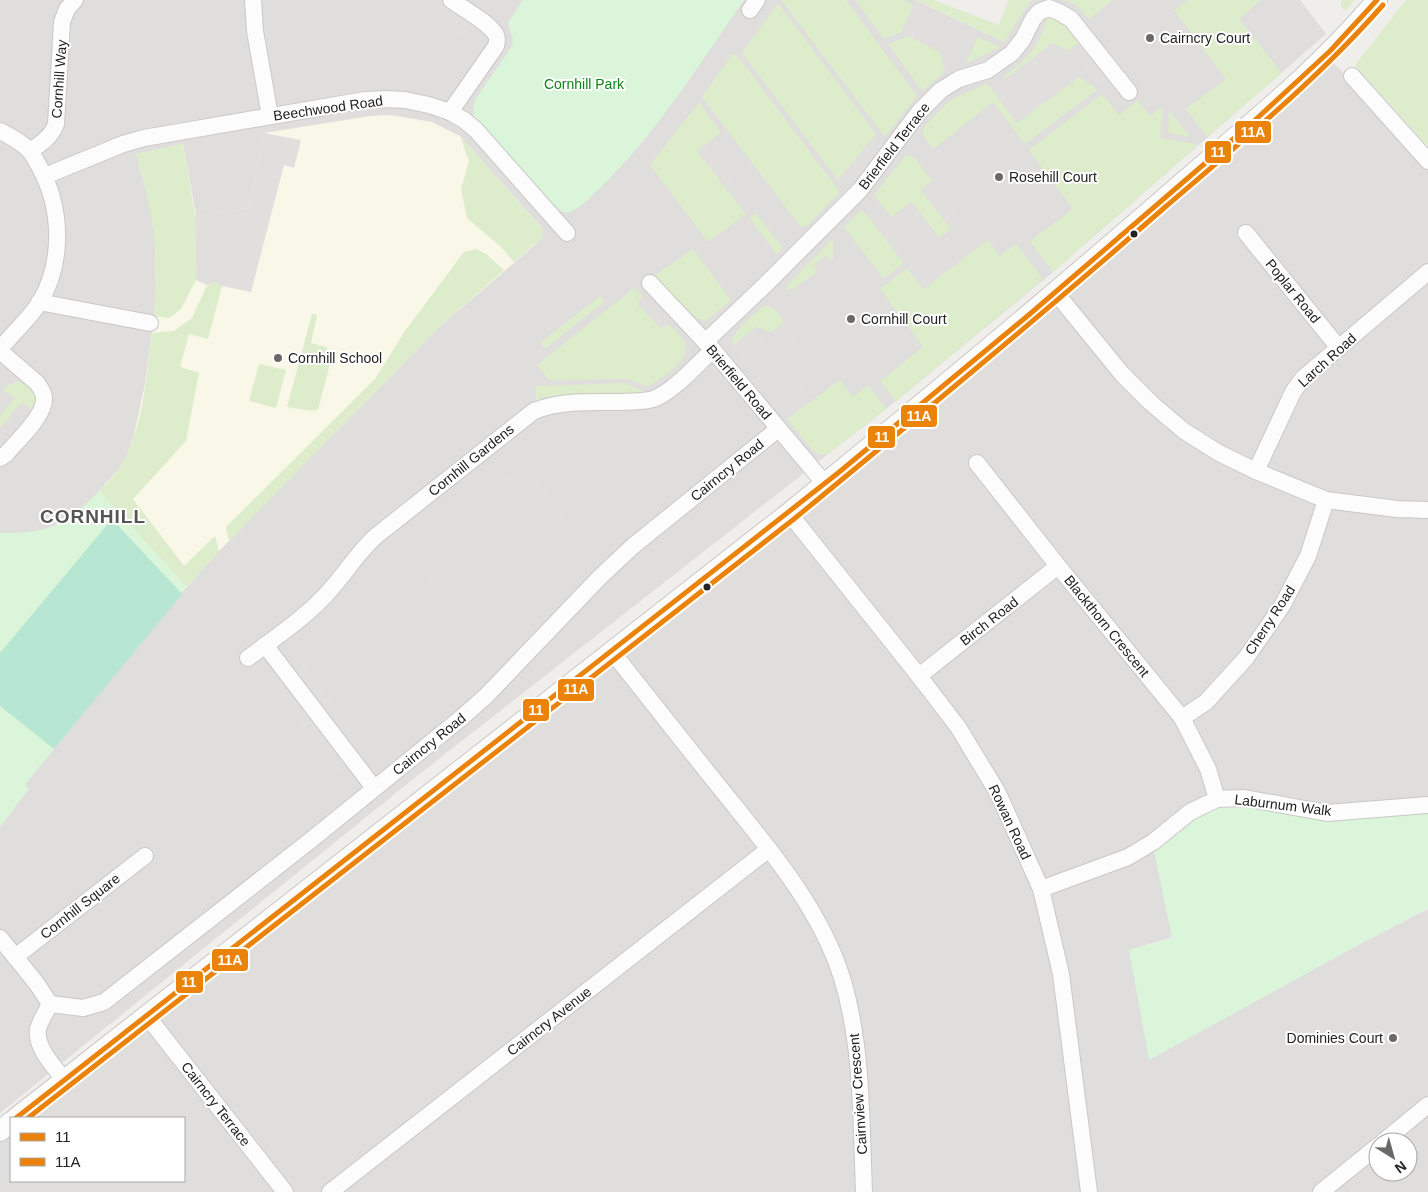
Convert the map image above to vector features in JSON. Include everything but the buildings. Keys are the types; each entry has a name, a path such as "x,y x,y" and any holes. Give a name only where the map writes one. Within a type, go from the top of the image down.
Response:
{"street":[{"name":"Cornhill Way","path":"30,151 44,142 52,133 56,124 62,22 67,9 75,0"},
{"path":"253,0 252,8 255,31 270,116"},
{"path":"450,112 498,41 497,36 489,27 451,0"},
{"path":"17,1117 825,484 1056,294 1311,70 1351,31 1377,0"},
{"name":"Brierfield Terrace","path":"709,346 771,279 860,190 927,102 953,82 988,70 1012,52 1024,38 1033,19 1040,12 1049,8 1071,19 1129,92"},
{"path":"1352,76 1428,161"},
{"name":"Beechwood Road","path":"45,176 123,144 144,138 357,101 405,100 450,112 476,130 567,233"},
{"path":"0,131 20,142 30,151 45,176 56,208 58,232 56,255 50,278 39,302 0,350 37,383 42,389 44,398 38,416 0,458"},
{"name":"Poplar Road","path":"1246,233 1339,348"},
{"name":"Larch Road","path":"1256,471 1293,392 1303,378 1428,272"},
{"name":"Brierfield Road","path":"650,283 709,346 825,484"},
{"path":"1056,294 1122,374 1151,403 1184,431 1219,453 1256,471 1326,500 1397,509 1428,510"},
{"path":"39,302 150,323"},
{"name":"Cornhill Gardens","path":"248,658 319,602 331,590 363,548 534,411 545,406 561,403 654,399 671,388 709,346"},
{"name":"Cairncry Road","path":"50,1004 83,1008 104,1002 311,840 486,696 600,577 633,546 778,429"},
{"name":"Blackthorn Crescent","path":"977,463 1182,718 1208,769 1217,799"},
{"name":"Cherry Road","path":"1182,718 1206,702 1246,658 1282,606 1308,556 1326,500"},
{"name":"Rowan Road","path":"789,513 920,676 958,727 998,793 1041,888 1061,974 1089,1192"},
{"name":"Birch Road","path":"920,676 1058,566"},
{"path":"265,645 374,788"},
{"name":"Cairnview Crescent","path":"612,652 769,849 804,900 826,938 842,978 852,1024 859,1072 864,1192"},
{"name":"Laburnum Walk","path":"1041,888 1128,857 1153,842 1190,812 1217,799 1244,798 1327,813 1428,805"},
{"name":"Cairncry Avenue","path":"330,1192 769,849"},
{"name":"Cornhill Square","path":"15,957 145,856"},
{"path":"0,938 37,984 50,1004 38,1029 38,1038 45,1054 65,1080"},
{"name":"Cairncry Terrace","path":"147,1016 285,1192"},
{"path":"1395,1132 1428,1105"},
{"path":"0,1131 10,1123"},
{"path":"1321,1192 1368,1154"}],"shaded area":[{"path":"0,0 915,0 1004,42 1030,1 1033,0 1300,0 1326,34 1053,272 896,401 417,776 0,1113"},
{"path":"405,0 489,0 497,6 480,30 474,26 463,41"},
{"path":"914,5 978,37 964,64 901,32"},
{"path":"1080,42 1110,80 1098,89 1068,51"},
{"path":"1053,43 1079,77 1017,123 992,89"},
{"path":"1327,56 1428,161 1428,805 1327,813 1244,798 1190,812 1172,937 1129,950 1150,1059 1358,945 1428,909 1428,1192 0,1192 0,1131 10,1123 10,1182 185,1182 185,1117 17,1117 789,513"},
{"name":"Cornhill School","path":"391,115 432,122 460,136 540,226 543,230 543,235 536,244 439,327 219,551 187,587 99,491 119,469 128,453 134,435 145,384 154,316 156,293 155,238 151,208 136,154 183,144 196,216 248,208 264,133 370,116"},
{"path":"264,133 301,140 294,168 284,165 251,292 222,286 215,282 207,285 196,280 195,216 248,208"},
{"path":"876,134 885,146 847,191 838,180"},
{"path":"707,144 755,207 746,214 697,151"},
{"path":"932,181 962,220 951,229 921,190"},
{"path":"912,202 958,263 923,289 877,228"},
{"path":"643,296 669,324 661,328 637,304"},
{"path":"785,322 814,361 802,370 772,332"},
{"path":"756,327 784,363 759,383 731,347"},
{"path":"786,366 813,399 787,419 761,386"},
{"path":"524,461 568,518 536,543 492,486"},
{"path":"439,525 485,583 450,611 404,553"},
{"path":"300,658 372,750 339,777 267,685"}],"green space":[{"name":"Cornhill Park","path":"523,0 744,0 676,98 620,168 576,209 565,212 555,206 473,116 474,101 512,46 513,40 508,23"},
{"path":"781,0 846,0 917,96 885,137"},
{"path":"855,0 904,0 914,5 901,32 884,39"},
{"path":"916,0 934,0 999,25 1009,0 1033,0 1030,1 1004,42"},
{"path":"1062,0 1114,0 1089,19 1075,4"},
{"path":"1188,0 1261,0 1239,19 1282,73 1207,137 1186,109 1226,79 1174,10"},
{"path":"1342,0 1355,0 1345,11 1340,5"},
{"path":"1406,0 1428,0 1428,147 1355,65"},
{"path":"778,3 876,134 838,180 742,53"},
{"path":"1048,18 1063,23 1080,42 1068,51 1053,43 1005,79 1003,77 1020,64 1036,45"},
{"path":"909,36 940,52 945,72 922,91 888,44"},
{"path":"978,37 1001,47 965,64"},
{"path":"733,53 741,60 840,192 807,226 801,227 702,97"},
{"path":"1079,77 1098,89 1025,144 993,102 933,149 923,135 923,128 949,101 986,84 992,89 1017,123"},
{"path":"1102,94 1119,115 1138,100 1150,116 1163,106 1160,138 1196,144 1197,146 1053,272 1030,241 1073,209 1029,150"},
{"path":"699,102 721,132 698,151 746,214 708,242 650,165"},
{"path":"1169,110 1190,137 1168,133"},
{"path":"460,136 543,230 540,240 514,262 501,247 467,218 461,189 469,161"},
{"path":"183,144 195,216 196,280 181,309 169,318 154,316 156,273 154,234 147,195 136,154"},
{"path":"906,155 915,158 932,181 921,190 951,229 939,238 912,202 891,217 874,195"},
{"path":"861,210 867,215 904,263 884,279 844,227"},
{"path":"756,213 782,247 777,255 750,218"},
{"path":"833,238 833,259 831,261 826,255 814,265 818,271 793,289 785,290 787,286"},
{"path":"988,240 1000,256 1016,244 1043,279 896,401 880,381 923,347 880,289 907,268 924,288"},
{"path":"476,249 486,254 504,270 439,327 229,541 226,527 375,379 405,331 464,252"},
{"path":"693,249 731,300 706,321 697,319 654,276"},
{"path":"215,282 222,286 208,339 189,334 180,367 199,373 186,441 133,499 184,566 215,536 219,551 187,587 99,491 117,471 134,437 143,403 152,333 174,331 192,318 207,285"},
{"path":"634,288 643,296 638,304 660,328 669,324 683,339 686,349 680,362 648,387 628,379 549,380 537,365"},
{"path":"600,296 604,302 545,349 540,343"},
{"path":"765,305 774,309 785,322 772,332 756,327 731,347 732,341 739,329"},
{"path":"312,314 317,315 311,343 326,347 332,356 318,410 312,411 287,407"},
{"path":"259,364 286,370 276,408 249,401"},
{"path":"840,380 853,397 868,385 886,409 828,454 820,455 812,450 787,419"},
{"path":"18,381 33,389 37,403 32,411 22,402 0,428 0,415 15,398 3,390 8,385"},
{"path":"625,383 647,393 544,397 536,401 536,386"},
{"path":"99,491 187,587 25,785 29,789 0,827 0,533 31,532 55,525 76,512"},
{"path":"112,519 182,594 54,749 0,706 0,653"},
{"path":"1245,807 1329,822 1428,813 1428,908 1149,1060 1129,950 1172,938 1154,851 1191,820 1218,808"}],"transit line":[{"name":"11","path":"17,1117 838,473 1031,313 1253,122 1330,51 1377,0"},
{"name":"11A","path":"29,1117 794,519 934,404 1249,135 1332,59 1383,5"}],"place":[{"name":"Cairncry Court","path":"1150,38"},
{"name":"Rosehill Court","path":"999,177"},
{"name":"Cornhill Court","path":"851,319"},
{"name":"Cornhill School","path":"278,358"},
{"name":"Dominies Court","path":"1393,1038"}],"district":[{"name":"CORNHILL","path":"93,516"}]}
